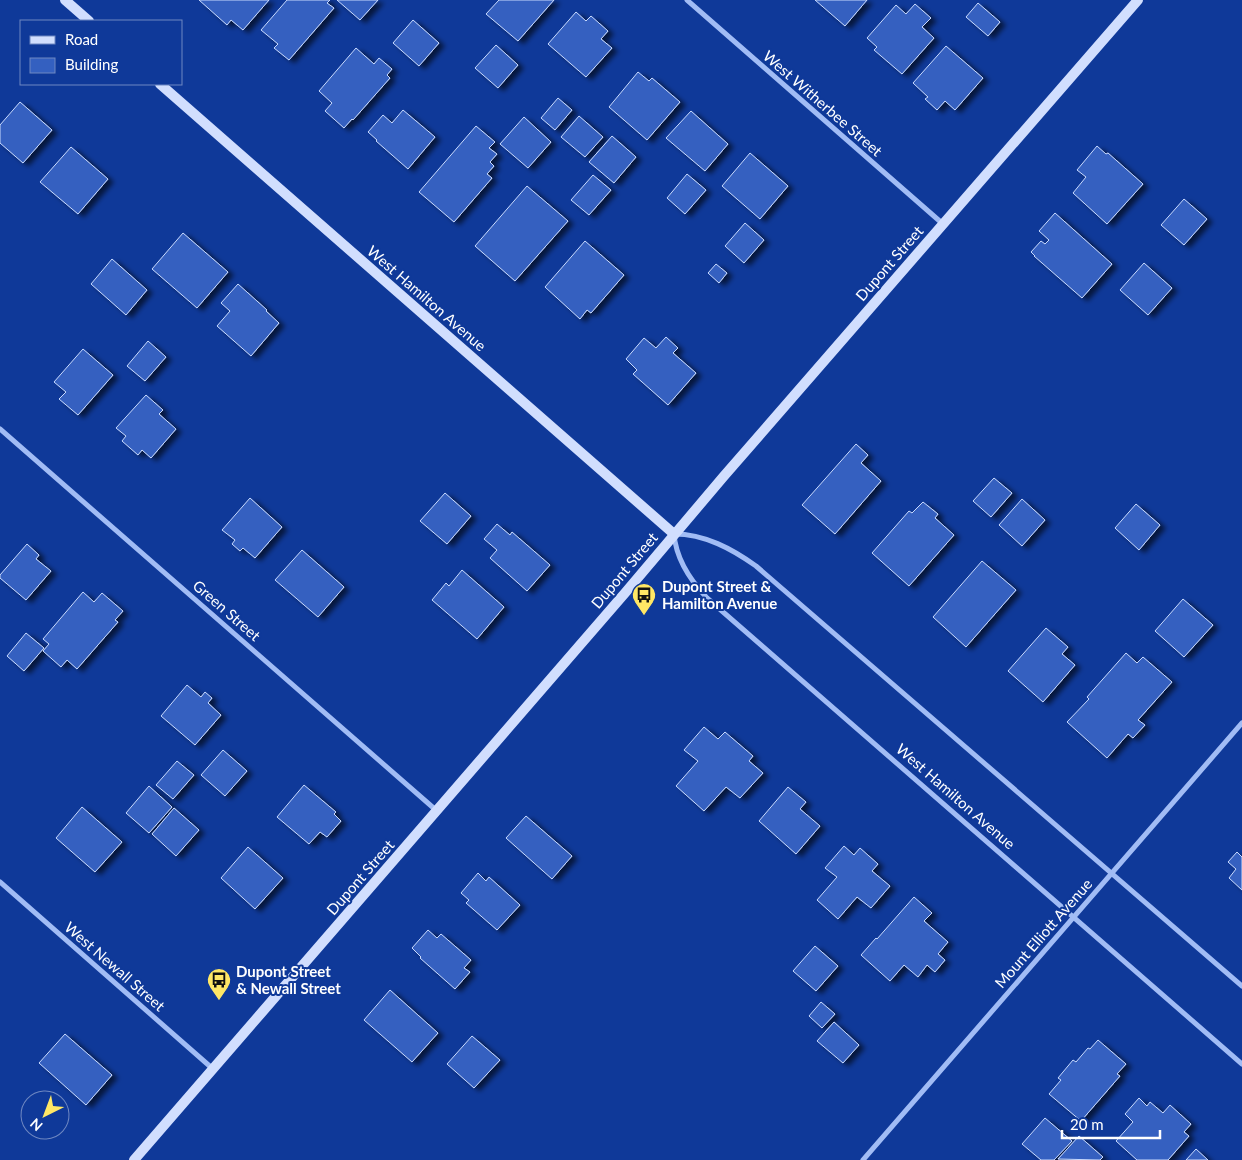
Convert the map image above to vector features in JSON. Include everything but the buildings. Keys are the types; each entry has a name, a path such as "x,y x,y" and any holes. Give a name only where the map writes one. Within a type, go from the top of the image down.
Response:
{"street":[{"path":"65,0 88,20"},
{"name":"West Witherbee Street","path":"687,0 943,224"},
{"name":"Dupont Street","path":"134,1160 437,811 730,468 1138,0"},
{"name":"West Hamilton Avenue","path":"161,85 674,534 677,550 685,570 698,589 707,598 1242,1064"},
{"name":"Green Street","path":"0,429 437,811"},
{"path":"674,534 692,535 713,542 733,551 756,566 1242,986"},
{"name":"Mount Elliott Avenue","path":"863,1160 1242,723"},
{"name":"West Newall Street","path":"0,882 213,1069"}],"place":[{"name":"Dupont Street & Hamilton Avenue","path":"644,616"},
{"name":"Dupont Street & Newall Street","path":"219,1001"}]}
